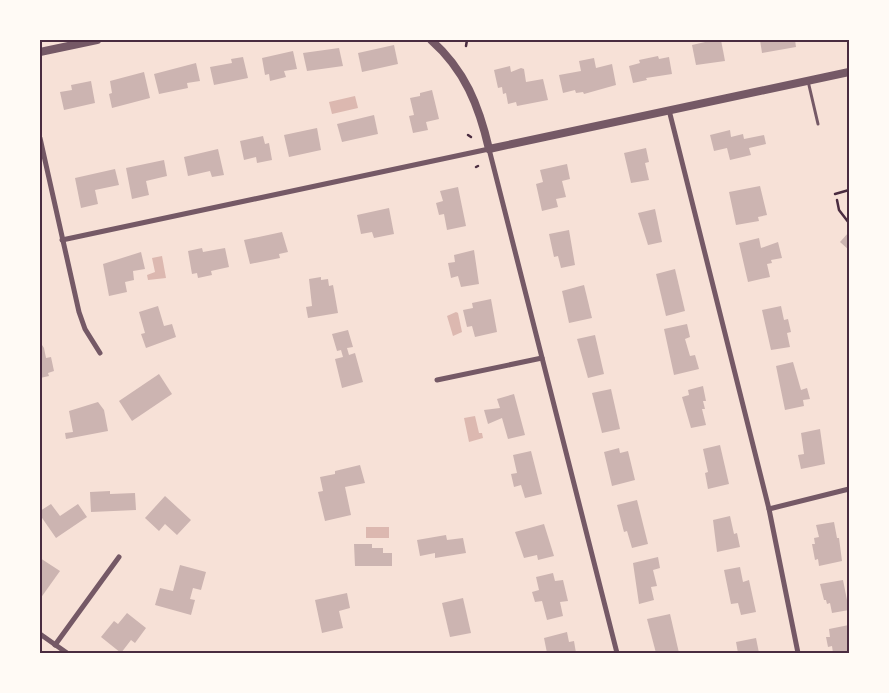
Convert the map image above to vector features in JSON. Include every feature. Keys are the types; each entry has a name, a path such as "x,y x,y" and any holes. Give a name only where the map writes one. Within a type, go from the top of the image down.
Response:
{"street":[{"path":"40,52 97,40"},
{"path":"431,40 456,66 472,92 489,149 617,653"},
{"path":"62,240 849,72"},
{"path":"670,110 769,509 798,653"},
{"path":"40,138 82,321 100,353"},
{"path":"437,380 542,358"},
{"path":"769,509 849,488"},
{"path":"55,645 119,558"},
{"path":"40,634 67,653"}],"lane":[{"path":"807,80 818,124"}],"path":[{"path":"466,46 467,40"},
{"path":"835,194 849,190"},
{"path":"837,200 839,210 849,222"}],"shaded area":[{"path":"355,96 358,108 332,114 329,102"},
{"path":"162,256 166,278 148,280 147,275 155,272 152,258"},
{"path":"458,313 462,332 453,336 447,316"},
{"path":"475,416 479,433 482,433 483,438 469,442 464,418"},
{"path":"366,527 389,527 389,538 366,538"}],"building":[{"path":"721,40 725,61 696,65 692,45"},
{"path":"760,40 795,40 796,47 762,53"},
{"path":"394,45 398,64 362,72 358,53"},
{"path":"339,48 343,66 307,71 303,53"},
{"path":"293,51 297,69 284,71 286,77 270,81 269,74 265,75 262,58"},
{"path":"658,56 659,59 669,57 672,74 646,78 647,80 633,83 629,66 640,63 639,60"},
{"path":"243,57 248,78 214,85 210,67 232,63 231,59"},
{"path":"594,58 596,68 612,64 616,85 584,94 583,92 576,93 575,90 563,93 559,75 581,71 579,61"},
{"path":"196,63 200,81 187,83 188,88 159,94 154,74"},
{"path":"510,66 511,72 521,68 524,69 526,82 543,79 548,100 517,106 516,102 508,104 506,93 503,94 502,87 498,88 494,70"},
{"path":"144,72 150,98 112,108 109,94 112,93 110,81"},
{"path":"91,81 95,103 64,110 60,92 72,90 71,85"},
{"path":"432,90 439,119 426,122 428,130 413,133 409,116 414,115 410,98 420,96 420,93"},
{"path":"374,115 378,134 342,142 337,124"},
{"path":"317,128 321,150 289,157 284,135"},
{"path":"730,130 731,137 743,134 744,139 764,135 766,144 749,148 751,155 730,160 727,148 714,151 710,135"},
{"path":"263,136 265,144 269,143 272,160 257,163 256,157 244,160 240,141"},
{"path":"646,148 649,162 645,163 649,180 631,183 624,153"},
{"path":"218,149 224,175 212,177 210,171 188,176 184,157"},
{"path":"164,160 167,176 146,181 149,195 132,199 126,168"},
{"path":"567,164 570,179 562,181 566,197 556,199 558,207 542,211 536,184 543,182 540,170"},
{"path":"115,169 119,185 95,190 98,204 81,208 75,178"},
{"path":"760,186 767,215 758,217 759,221 736,225 729,192"},
{"path":"458,187 466,226 447,230 444,214 439,215 436,203 443,201 440,191"},
{"path":"389,208 394,234 374,238 372,232 361,234 357,215"},
{"path":"655,209 662,242 648,245 638,213"},
{"path":"569,230 575,265 561,268 558,256 554,257 549,234"},
{"path":"282,232 288,252 279,254 280,258 250,264 244,240"},
{"path":"849,232 849,250 840,242"},
{"path":"759,238 761,248 778,242 782,258 771,260 772,263 767,264 770,277 748,282 739,243"},
{"path":"202,248 203,252 225,248 229,267 211,271 212,275 198,278 197,273 192,274 188,251"},
{"path":"474,250 479,284 461,287 458,276 451,278 448,263 455,262 454,255"},
{"path":"141,252 145,269 133,271 134,280 125,282 127,292 109,296 103,264"},
{"path":"675,269 685,311 666,316 656,274"},
{"path":"321,277 321,280 328,279 329,286 333,285 338,313 308,318 306,307 312,306 309,279"},
{"path":"584,285 592,318 569,323 562,291"},
{"path":"491,299 497,332 475,337 472,326 467,327 463,310 473,308 472,303"},
{"path":"158,306 164,326 172,324 176,337 146,348 141,334 145,333 139,312"},
{"path":"781,306 784,320 788,319 791,332 787,333 790,347 771,350 762,310"},
{"path":"687,324 690,337 685,339 690,356 695,355 699,369 674,375 664,329"},
{"path":"348,330 353,347 347,348 349,355 355,353 363,382 342,388 335,359 343,357 341,350 337,351 332,334"},
{"path":"595,335 604,374 588,378 577,339"},
{"path":"40,342 44,348 46,358 51,357 54,371 48,373 49,376 40,378"},
{"path":"793,362 801,390 807,388 810,399 803,400 804,406 785,410 776,366"},
{"path":"159,374 172,394 132,421 119,401"},
{"path":"703,386 706,401 703,401 705,409 702,409 706,425 691,428 682,397 689,395 688,390"},
{"path":"611,389 620,429 602,433 592,393"},
{"path":"514,394 525,435 508,439 502,418 488,424 484,410 500,408 497,399"},
{"path":"98,402 104,410 108,431 66,439 65,433 73,432 69,411"},
{"path":"820,429 825,464 801,469 798,455 804,454 801,433"},
{"path":"720,445 729,484 708,489 705,473 708,472 703,449"},
{"path":"619,448 620,453 628,451 635,480 612,486 604,452"},
{"path":"531,451 542,494 525,498 521,485 514,487 511,474 517,473 513,455"},
{"path":"360,465 365,483 345,487 351,515 325,521 318,492 323,491 320,477"},
{"path":"110,491 110,494 135,493 136,510 91,512 90,492"},
{"path":"165,496 191,520 177,535 165,524 159,531 145,518"},
{"path":"637,500 648,544 632,548 627,531 624,532 617,505"},
{"path":"51,504 60,516 78,504 87,517 56,538 40,515 40,511"},
{"path":"730,516 734,534 737,533 740,547 717,552 713,520"},
{"path":"834,522 837,538 839,538 842,561 819,566 818,559 815,560 812,544 815,544 814,538 819,537 816,525"},
{"path":"544,524 554,556 538,560 537,555 524,558 515,532"},
{"path":"446,535 447,540 463,538 466,553 435,558 435,553 420,556 417,540"},
{"path":"354,544 372,544 372,548 383,548 383,553 392,553 392,566 355,566"},
{"path":"658,557 660,568 653,570 657,586 651,587 654,600 639,604 633,563"},
{"path":"40,558 60,571 40,599"},
{"path":"180,565 206,572 201,590 193,588 190,599 195,600 191,615 155,605 160,588 173,591"},
{"path":"740,567 743,582 749,580 756,612 741,615 738,603 731,604 724,570"},
{"path":"553,573 555,581 563,580 568,601 560,602 563,616 547,620 542,601 535,602 532,592 539,590 536,577"},
{"path":"843,580 849,610 832,613 830,603 827,604 826,600 824,600 820,584"},
{"path":"347,593 350,608 339,611 343,628 322,633 315,600"},
{"path":"463,598 471,633 450,637 442,603"},
{"path":"127,613 146,628 135,643 131,640 121,653 101,637 114,621 118,624"},
{"path":"670,614 679,653 656,653 647,619"},
{"path":"849,625 849,653 833,653 832,646 828,647 826,637 830,637 829,629"},
{"path":"567,632 569,642 574,641 576,653 547,653 544,638"},
{"path":"756,638 759,653 738,653 736,642"}]}
